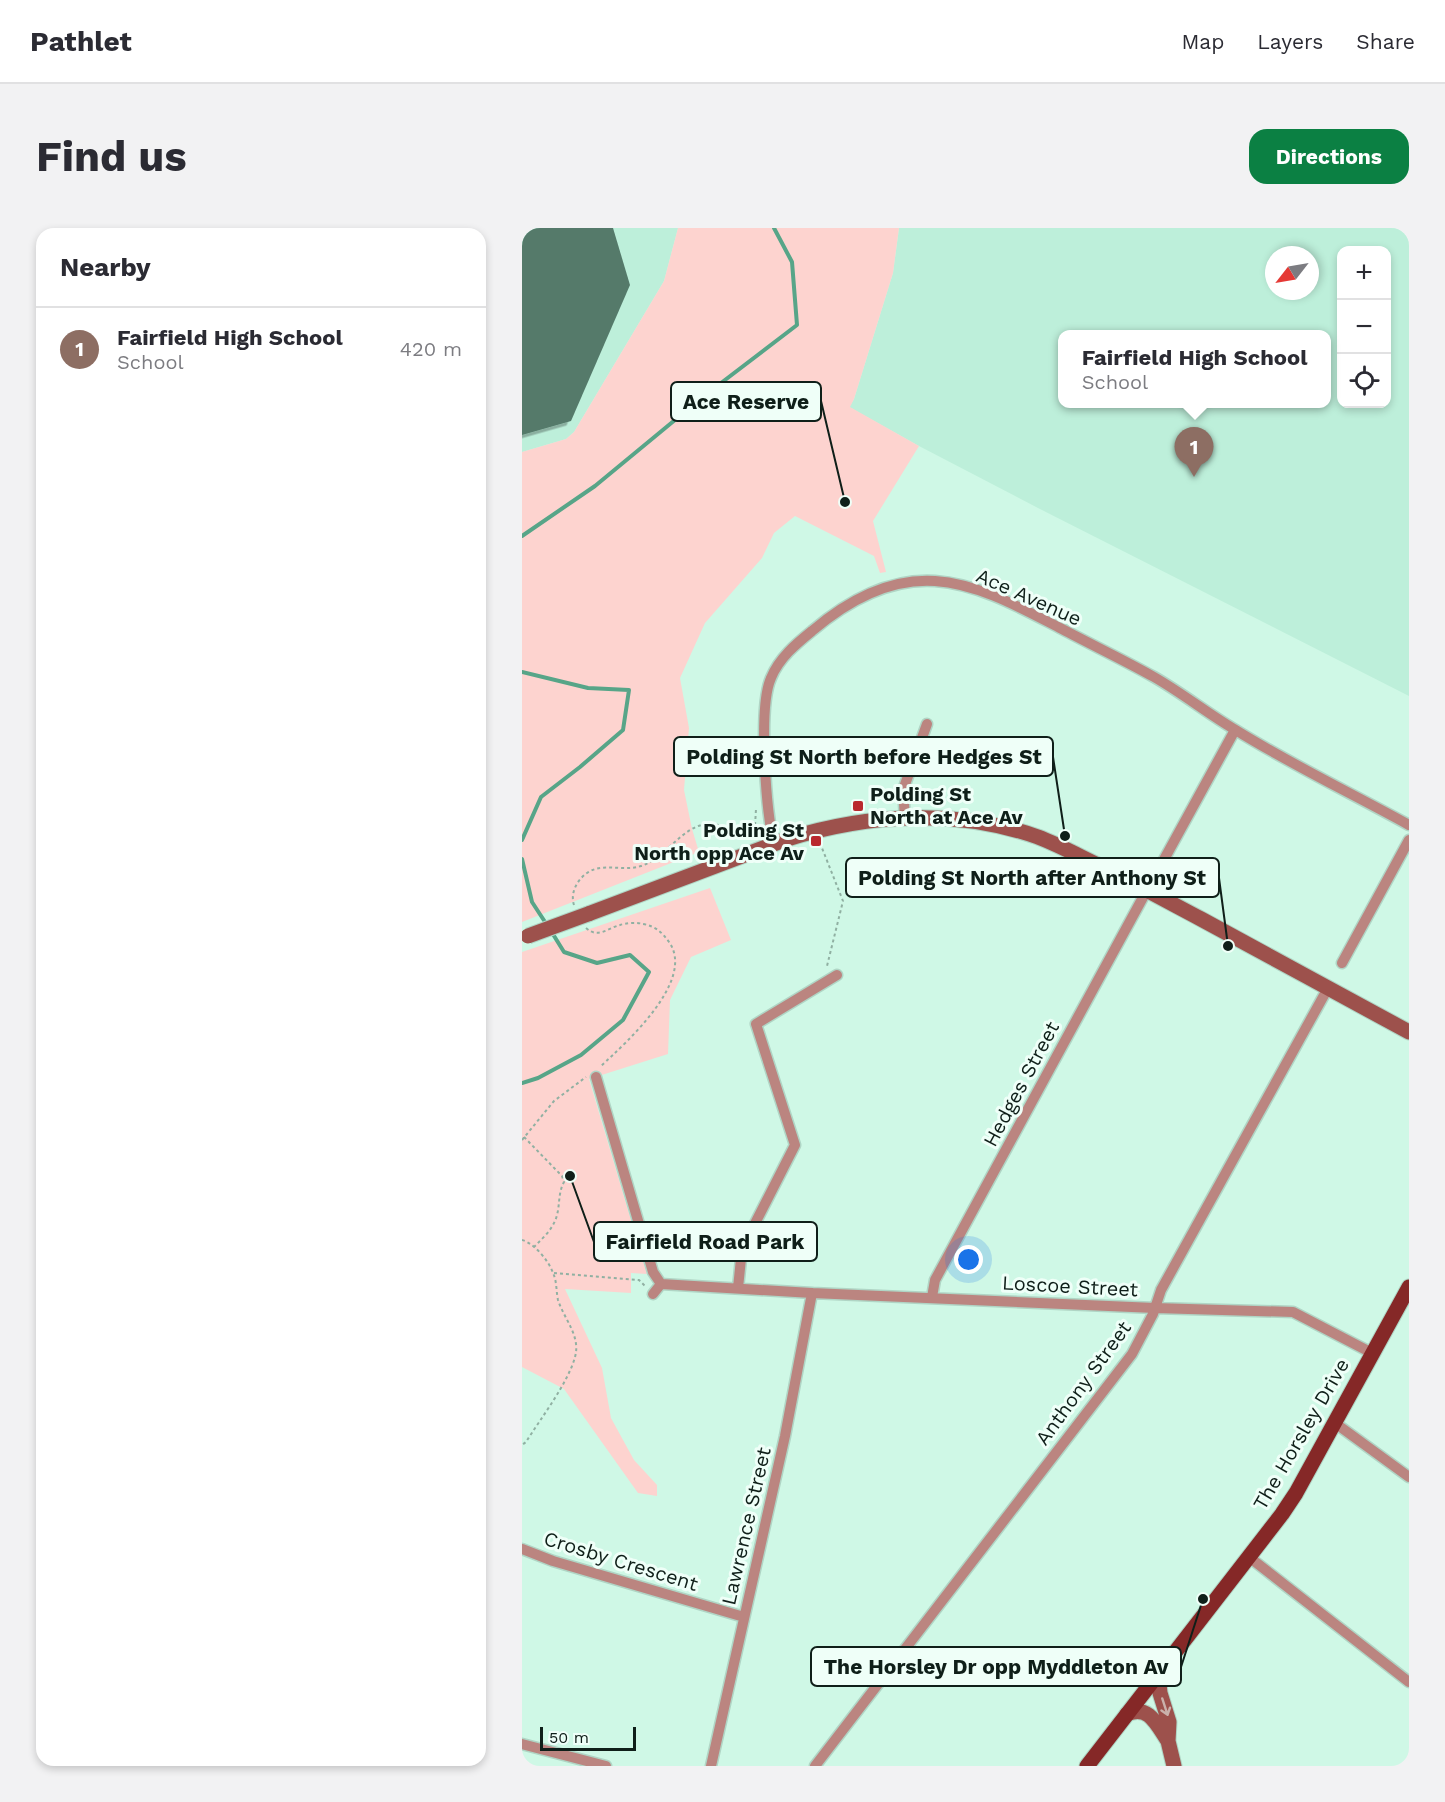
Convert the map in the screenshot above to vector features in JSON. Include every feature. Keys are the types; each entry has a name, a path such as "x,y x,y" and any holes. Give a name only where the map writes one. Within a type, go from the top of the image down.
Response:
{"main road":[{"path":"525,937 821,828 862,820 939,818 967,821 1013,830 1059,846 1147,890 1409,1032"},
{"name":"The Horsley Drive","path":"1087,1766 1249,1557 1296,1492 1409,1287"},
{"path":"1158,1674 1160,1694 1169,1722 1168,1741 1174,1766"},
{"path":"1127,1714 1138,1711 1149,1714 1168,1741"}],"street":[{"name":"Ace Avenue","path":"774,844 768,804 764,725 764,706 770,679 786,654 823,622 852,602 895,585 934,581 984,592 1032,614 1155,678 1235,730 1409,825"},
{"path":"905,818 903,790 927,724"},
{"path":"1161,865 1235,730"},
{"path":"1342,963 1409,840"},
{"name":"Hedges Street","path":"932,1297 935,1280 1147,890"},
{"path":"738,1288 742,1249 795,1144 756,1024 837,975"},
{"name":"Anthony Street","path":"815,1766 1132,1354 1155,1308 1161,1290 1328,988"},
{"path":"594,1076 653,1272 660,1284 653,1294"},
{"name":"Loscoe Street","path":"660,1284 812,1293 1293,1312 1372,1353"},
{"name":"Lawrence Street","path":"711,1766 785,1436 812,1293"},
{"path":"1335,1423 1409,1477"},
{"name":"Crosby Crescent","path":"522,1550 744,1617"},
{"path":"1249,1557 1409,1682"},
{"path":"522,1744 606,1766"}],"path":[{"path":"534,1247 554,1223 564,1182 562,1176 523,1139 554,1101 568,1089 594,1076 651,1014 662,999 674,974 676,960 672,947 656,928 642,923 623,924 596,934 589,931 572,902 572,895 584,875 594,868 625,870 641,866 657,858 692,829 704,824 751,830 755,826 756,801"},
{"path":"819,843 843,901 823,983"},
{"path":"522,1240 534,1247 554,1273 558,1300 577,1344 568,1374 522,1445"},
{"path":"554,1273 639,1280 653,1294"}],"shaded area":[{"path":"522,228 678,228 664,281 574,432 566,439 522,452"},
{"path":"678,228 899,228 893,273 850,407 919,446 873,521 886,572 880,573 874,556 795,516 774,533 762,558 705,623 680,678 689,728 684,790 699,852 522,922 522,452 566,439 574,432 664,281"},
{"path":"899,228 1409,228 1409,696 1038,508 849,407 854,399 893,273"},
{"path":"710,888 731,940 691,957 670,1000 668,1054 589,1079 647,1274 631,1273 631,1293 565,1289 602,1368 611,1418 634,1460 657,1485 657,1496 638,1493 564,1389 522,1367 522,952"}],"building":[{"path":"522,228 613,228 630,285 571,421 522,435"}],"waterway":[{"path":"522,536 595,486 704,396 797,325 792,262 774,228"},
{"path":"522,672 588,688 629,690 623,730 541,797 522,840"},
{"path":"522,859 532,902 547,925"},
{"path":"522,1083 538,1078 581,1055 623,1020 649,972 630,955 597,963 564,952 551,931"}],"place":[{"name":"Fairfield High School","path":"1194,477"},
{"name":"Ace Reserve","path":"845,502"},
{"name":"Polding St North at Ace Av","path":"858,806"},
{"name":"Polding St North before Hedges St","path":"1065,836"},
{"name":"Polding St North opp Ace Av","path":"816,841"},
{"name":"Polding St North after Anthony St","path":"1228,946"},
{"name":"Fairfield Road Park","path":"570,1176"},
{"name":"The Horsley Dr opp Myddleton Av","path":"1203,1599"}]}
